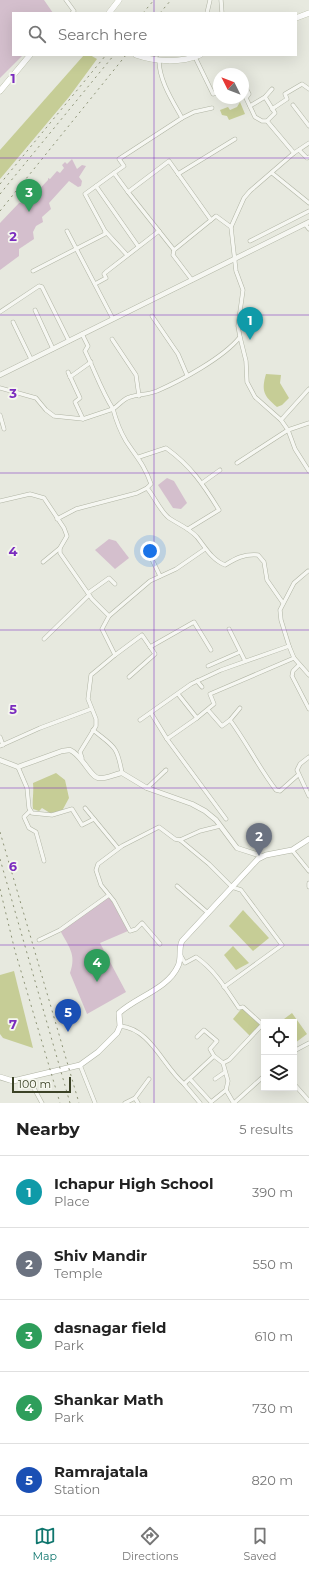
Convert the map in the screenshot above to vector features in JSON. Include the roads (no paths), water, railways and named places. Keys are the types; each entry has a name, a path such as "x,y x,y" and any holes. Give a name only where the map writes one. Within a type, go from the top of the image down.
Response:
{"main road":[{"path":"110,12 120,0"},
{"path":"297,18 309,13"},
{"path":"1,88 29,56"},
{"path":"147,56 158,57 167,61 198,56"},
{"path":"0,1077 14,1081 29,1079 80,1065 98,1052 117,1033 120,1026 119,1014 121,1011 152,992 169,977 178,967 182,941 262,856 292,850 309,839"}],"street":[{"path":"66,0 74,12"},
{"path":"207,12 210,0"},
{"path":"221,0 222,12"},
{"path":"198,56 213,94"},
{"path":"158,57 161,74 169,94 182,118"},
{"path":"272,109 287,99 285,94 302,84 309,89"},
{"path":"265,97 275,113 267,120 262,122 255,117 250,106 265,97 272,89"},
{"path":"293,105 309,126"},
{"path":"127,255 105,231 85,194 124,166 119,158 182,118 194,112 212,108"},
{"path":"267,120 294,153"},
{"path":"178,174 235,139"},
{"path":"309,143 294,153 244,198 231,227 232,246 237,276 243,290 238,326 246,361 247,382 255,397 282,420 288,430 295,449 309,471"},
{"path":"299,150 307,158 309,157"},
{"path":"128,192 169,161 211,220"},
{"path":"114,173 174,250 173,255 192,280"},
{"path":"272,173 309,203"},
{"path":"96,186 138,246"},
{"path":"250,241 309,211"},
{"path":"174,250 216,216 231,227"},
{"path":"0,374 307,223 309,230"},
{"path":"95,284 106,278 104,274 159,230"},
{"path":"67,231 78,249 114,319"},
{"path":"33,271 105,234 105,231"},
{"path":"0,312 39,286 42,287 69,341"},
{"path":"35,310 53,349"},
{"path":"152,316 178,354 187,374"},
{"path":"13,322 31,359"},
{"path":"57,519 76,509 137,493 147,488 151,484 147,470 126,440 100,387 100,380 85,351 88,346 82,334"},
{"path":"0,388 36,398 46,410 54,416 82,419 112,409 129,397 157,391 187,374 208,365 235,343 240,337"},
{"path":"112,339 136,375 139,396"},
{"path":"70,377 91,362"},
{"path":"68,372 80,398 75,402 82,419"},
{"path":"282,420 309,389"},
{"path":"0,415 4,429"},
{"path":"237,463 288,430 309,423"},
{"path":"139,457 166,448 192,469 202,483 219,510 188,529"},
{"path":"202,483 220,470"},
{"path":"147,488 168,517 188,529 196,536 205,549 225,565 237,557 249,554 258,555 264,562 267,580 283,603"},
{"path":"0,501 30,494 44,498 64,528 67,536 60,548 43,562"},
{"path":"60,548 60,553 89,594 109,616"},
{"path":"147,549 160,576"},
{"path":"116,655 102,629 109,616 150,582 176,568 205,549"},
{"path":"309,571 294,583 280,610 281,620 294,658 309,675"},
{"path":"44,639 89,594 109,578 115,584"},
{"path":"150,647 194,622 211,650"},
{"path":"229,629 245,661"},
{"path":"129,677 155,654 142,636 91,675 88,693 91,709 96,719 96,726 80,752 92,775 99,778 122,773 147,788 205,811 220,826 237,848 262,856"},
{"path":"140,720 197,681 245,661 289,646"},
{"path":"208,666 240,652"},
{"path":"167,739 208,710 214,704 210,694 294,658"},
{"path":"300,665 293,671 292,676 309,708"},
{"path":"197,681 202,687"},
{"path":"178,694 197,718"},
{"path":"208,710 222,726 230,720 240,708"},
{"path":"0,736 1,745 40,728 91,709"},
{"path":"151,713 167,739 226,819"},
{"path":"230,720 246,742 261,771 276,790 280,791 298,775"},
{"path":"93,730 115,748 118,754 122,773"},
{"path":"0,760 18,767 62,750 70,750 82,758"},
{"path":"309,756 300,764 297,770 309,796"},
{"path":"18,767 28,788 30,811 24,817 29,828 36,832 44,861"},
{"path":"147,788 166,770"},
{"path":"85,808 118,848"},
{"path":"30,811 37,814 52,815 72,809 84,826 94,819"},
{"path":"160,944 142,923 136,929 130,931 99,881 96,870 98,864 118,848 159,826 180,840 209,864 232,887 241,890 282,945 224,987"},
{"path":"180,840 200,831 220,826"},
{"path":"292,850 309,871"},
{"path":"177,886 208,913"},
{"path":"39,940 60,930 109,895"},
{"path":"179,953 185,963 196,957 203,962 217,975 239,1008 243,1007 254,1019 261,1024"},
{"path":"120,1026 130,1027 148,1040 200,1103"},
{"path":"223,1063 229,1060 261,1027"},
{"path":"190,1079 211,1102 226,1090 228,1081 223,1063 214,1056 210,1049 217,1041 204,1030 197,1037"},
{"path":"297,1050 309,1043"},
{"path":"184,1084 203,1064 214,1056"},
{"path":"80,1065 95,1103"},
{"path":"214,1079 225,1072"},
{"path":"29,1079 42,1103"},
{"path":"125,1103 135,1098 149,1079"},
{"path":"226,1090 233,1102 261,1079"},
{"path":"297,1087 309,1101"},
{"path":"135,1098 138,1103"}],"railway":[{"path":"144,12 154,0"},
{"path":"161,12 171,0"},
{"path":"0,184 105,56"},
{"path":"0,194 113,56"},
{"path":"0,211 125,56"},
{"path":"0,832 79,1103"},
{"path":"0,859 70,1103"},
{"path":"0,889 15,951 60,1103"}],"place":[{"name":"dasnagar field","path":"29,212"},
{"name":"Ichapur High School","path":"250,340"},
{"name":"Shiv Mandir","path":"259,856"},
{"name":"Shankar Math","path":"97,982"},
{"name":"Ramrajatala","path":"68,1032"}]}
